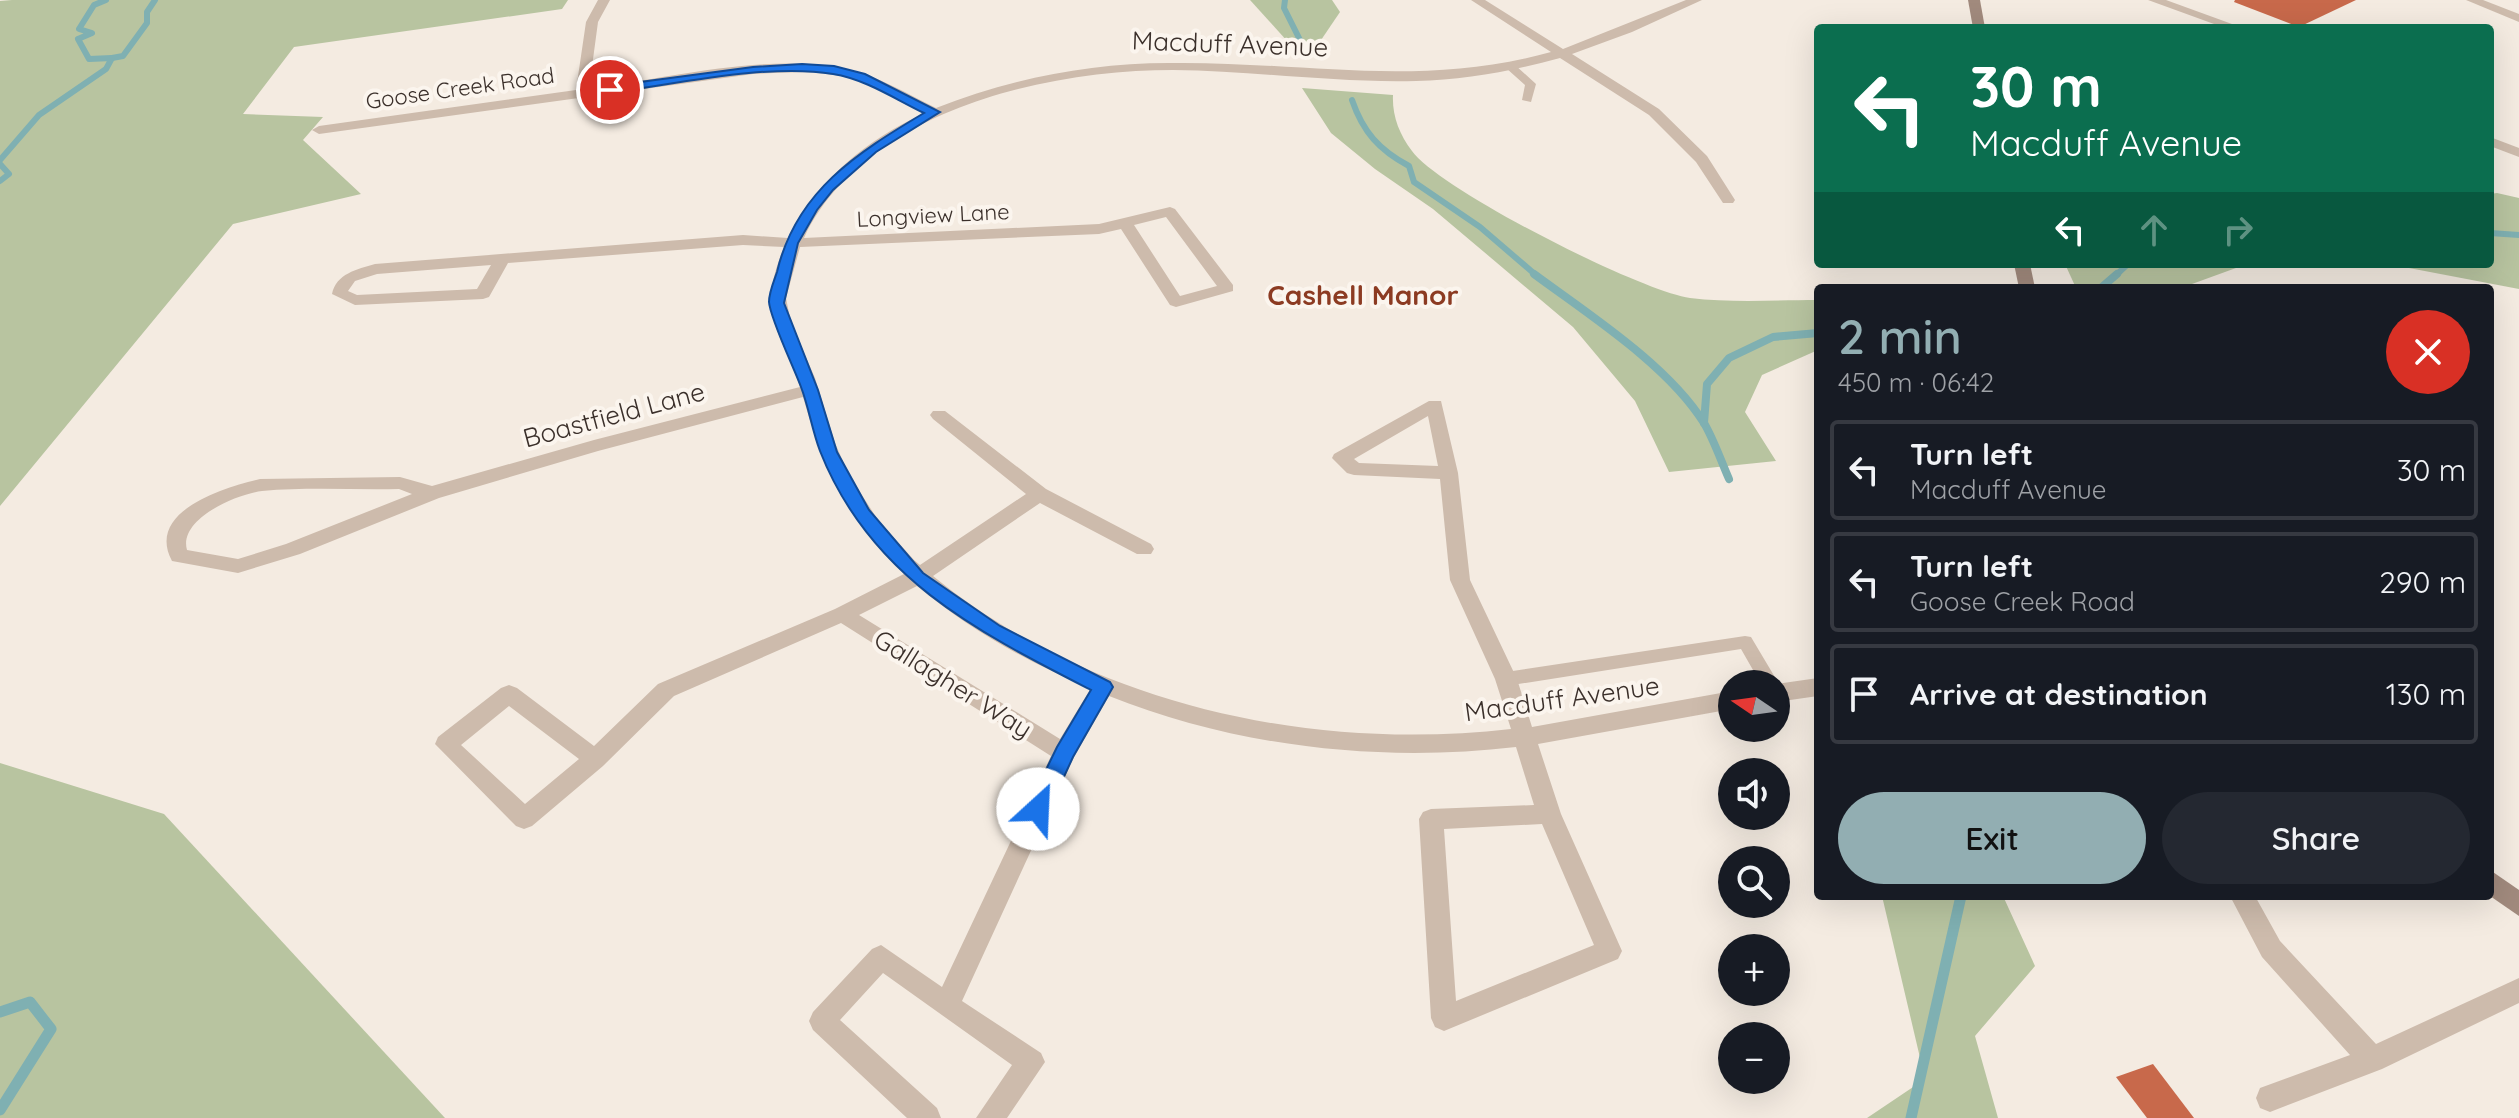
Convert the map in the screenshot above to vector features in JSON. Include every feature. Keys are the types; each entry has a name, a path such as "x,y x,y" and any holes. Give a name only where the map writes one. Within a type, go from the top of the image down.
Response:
{"street":[{"path":"582,93 592,22 604,0"},
{"path":"1477,0 1654,112 1702,159 1728,200"},
{"name":"Macduff Avenue","path":"1696,0 1563,55 1510,66 1421,77 1197,67 1110,69 1022,83 933,112 889,137 849,167 811,209 791,243 777,303 810,390 829,452 862,513 917,577 993,631 1103,687 1232,723 1341,742 1455,743 1526,737 1718,703"},
{"path":"1974,0 1978,24"},
{"path":"2154,0 2225,24"},
{"path":"2472,0 2519,18"},
{"name":"Goose Creek Road","path":"319,130 753,70 802,67 861,77 933,112"},
{"path":"2494,143 2519,153"},
{"name":"Longview Lane","path":"501,261 483,294 355,300 340,294 343,284 365,271 743,240 791,243 1099,229 1170,212 1227,288 1176,302 1125,223"},
{"name":"Boastfield Lane","path":"432,493 400,483 242,488 218,497 195,512 176,534 175,549 179,556 238,566 293,549 432,493 594,446 810,390"},
{"path":"1449,473 1354,469 1341,458 1435,405 1449,473 1460,580 1506,679 1549,814 1609,951 1444,1018 1431,819 1549,814"},
{"path":"939,415 1039,494 1144,549"},
{"name":"Gallagher Way","path":"595,759 509,694 446,744 524,819 595,759 666,690 842,614 917,577 1039,494"},
{"name":"Gallagher Way","path":"842,614 1064,753"},
{"path":"947,1006 1064,753 1103,687"},
{"path":"1790,691 1814,688"},
{"path":"2494,884 2519,905"},
{"path":"2244,900 2271,949 2372,1060"},
{"path":"927,1118 822,1021 881,957 1031,1062 990,1118"},
{"path":"2270,1098 2372,1060 2519,990"}],"lane":[{"path":"1510,66 1531,84 1527,100"},
{"path":"1506,679 1745,642 1762,670"}],"green space":[{"path":"568,0 562,9 294,47 243,114 323,117 303,140 361,194 233,224 0,506 0,1"},
{"path":"1250,0 1332,0 1340,12 1317,46 1288,42"},
{"path":"1302,88 1393,95 1395,117 1403,138 1430,168 1499,213 1587,259 1629,278 1690,298 1814,300 1814,352 1762,375 1745,412 1776,461 1669,472 1635,401 1573,327 1433,209 1375,169 1331,133"},
{"path":"2494,193 2519,198 2519,289 2409,268 2494,268"},
{"path":"2067,268 2236,268 2192,284 2074,284"},
{"path":"0,763 164,814 445,1118 0,1118"},
{"path":"1883,900 2005,900 2035,966 1975,1036 1998,1118 1867,1118 1925,1079"}],"building":[{"path":"2356,0 2305,24 2291,24 2234,2"},
{"path":"2153,1064 2194,1118 2147,1118 2116,1077"}],"waterway":[{"path":"106,0 94,5 79,29 92,33 78,39 89,59 112,58"},
{"path":"112,58 123,56 147,23 147,12 155,0"},
{"path":"1285,0 1284,8 1304,48"},
{"path":"0,160 39,115 106,69 112,58"},
{"path":"1352,100 1367,131 1381,147 1409,166 1414,182 1480,227 1537,276"},
{"path":"0,164 9,174 0,181"},
{"path":"2494,233 2519,235"},
{"path":"2115,276 2124,268"},
{"path":"1534,274 1649,361 1689,402 1704,423"},
{"path":"2105,284 2117,274"},
{"path":"1704,423 1707,384 1729,358 1773,337 1814,333"},
{"path":"1704,423 1729,479"},
{"path":"1911,1118 1960,900"},
{"path":"0,1012 30,1002 51,1029 0,1110"}],"district":[{"name":"Cashell Manor","path":"1363,295"}],"route":[{"path":"610,90 753,70 802,67 861,77 933,112 889,137 849,167 811,209 791,243 777,303 810,390 829,452 862,513 917,577 993,631 1103,687 1064,753 1038,809"}]}
